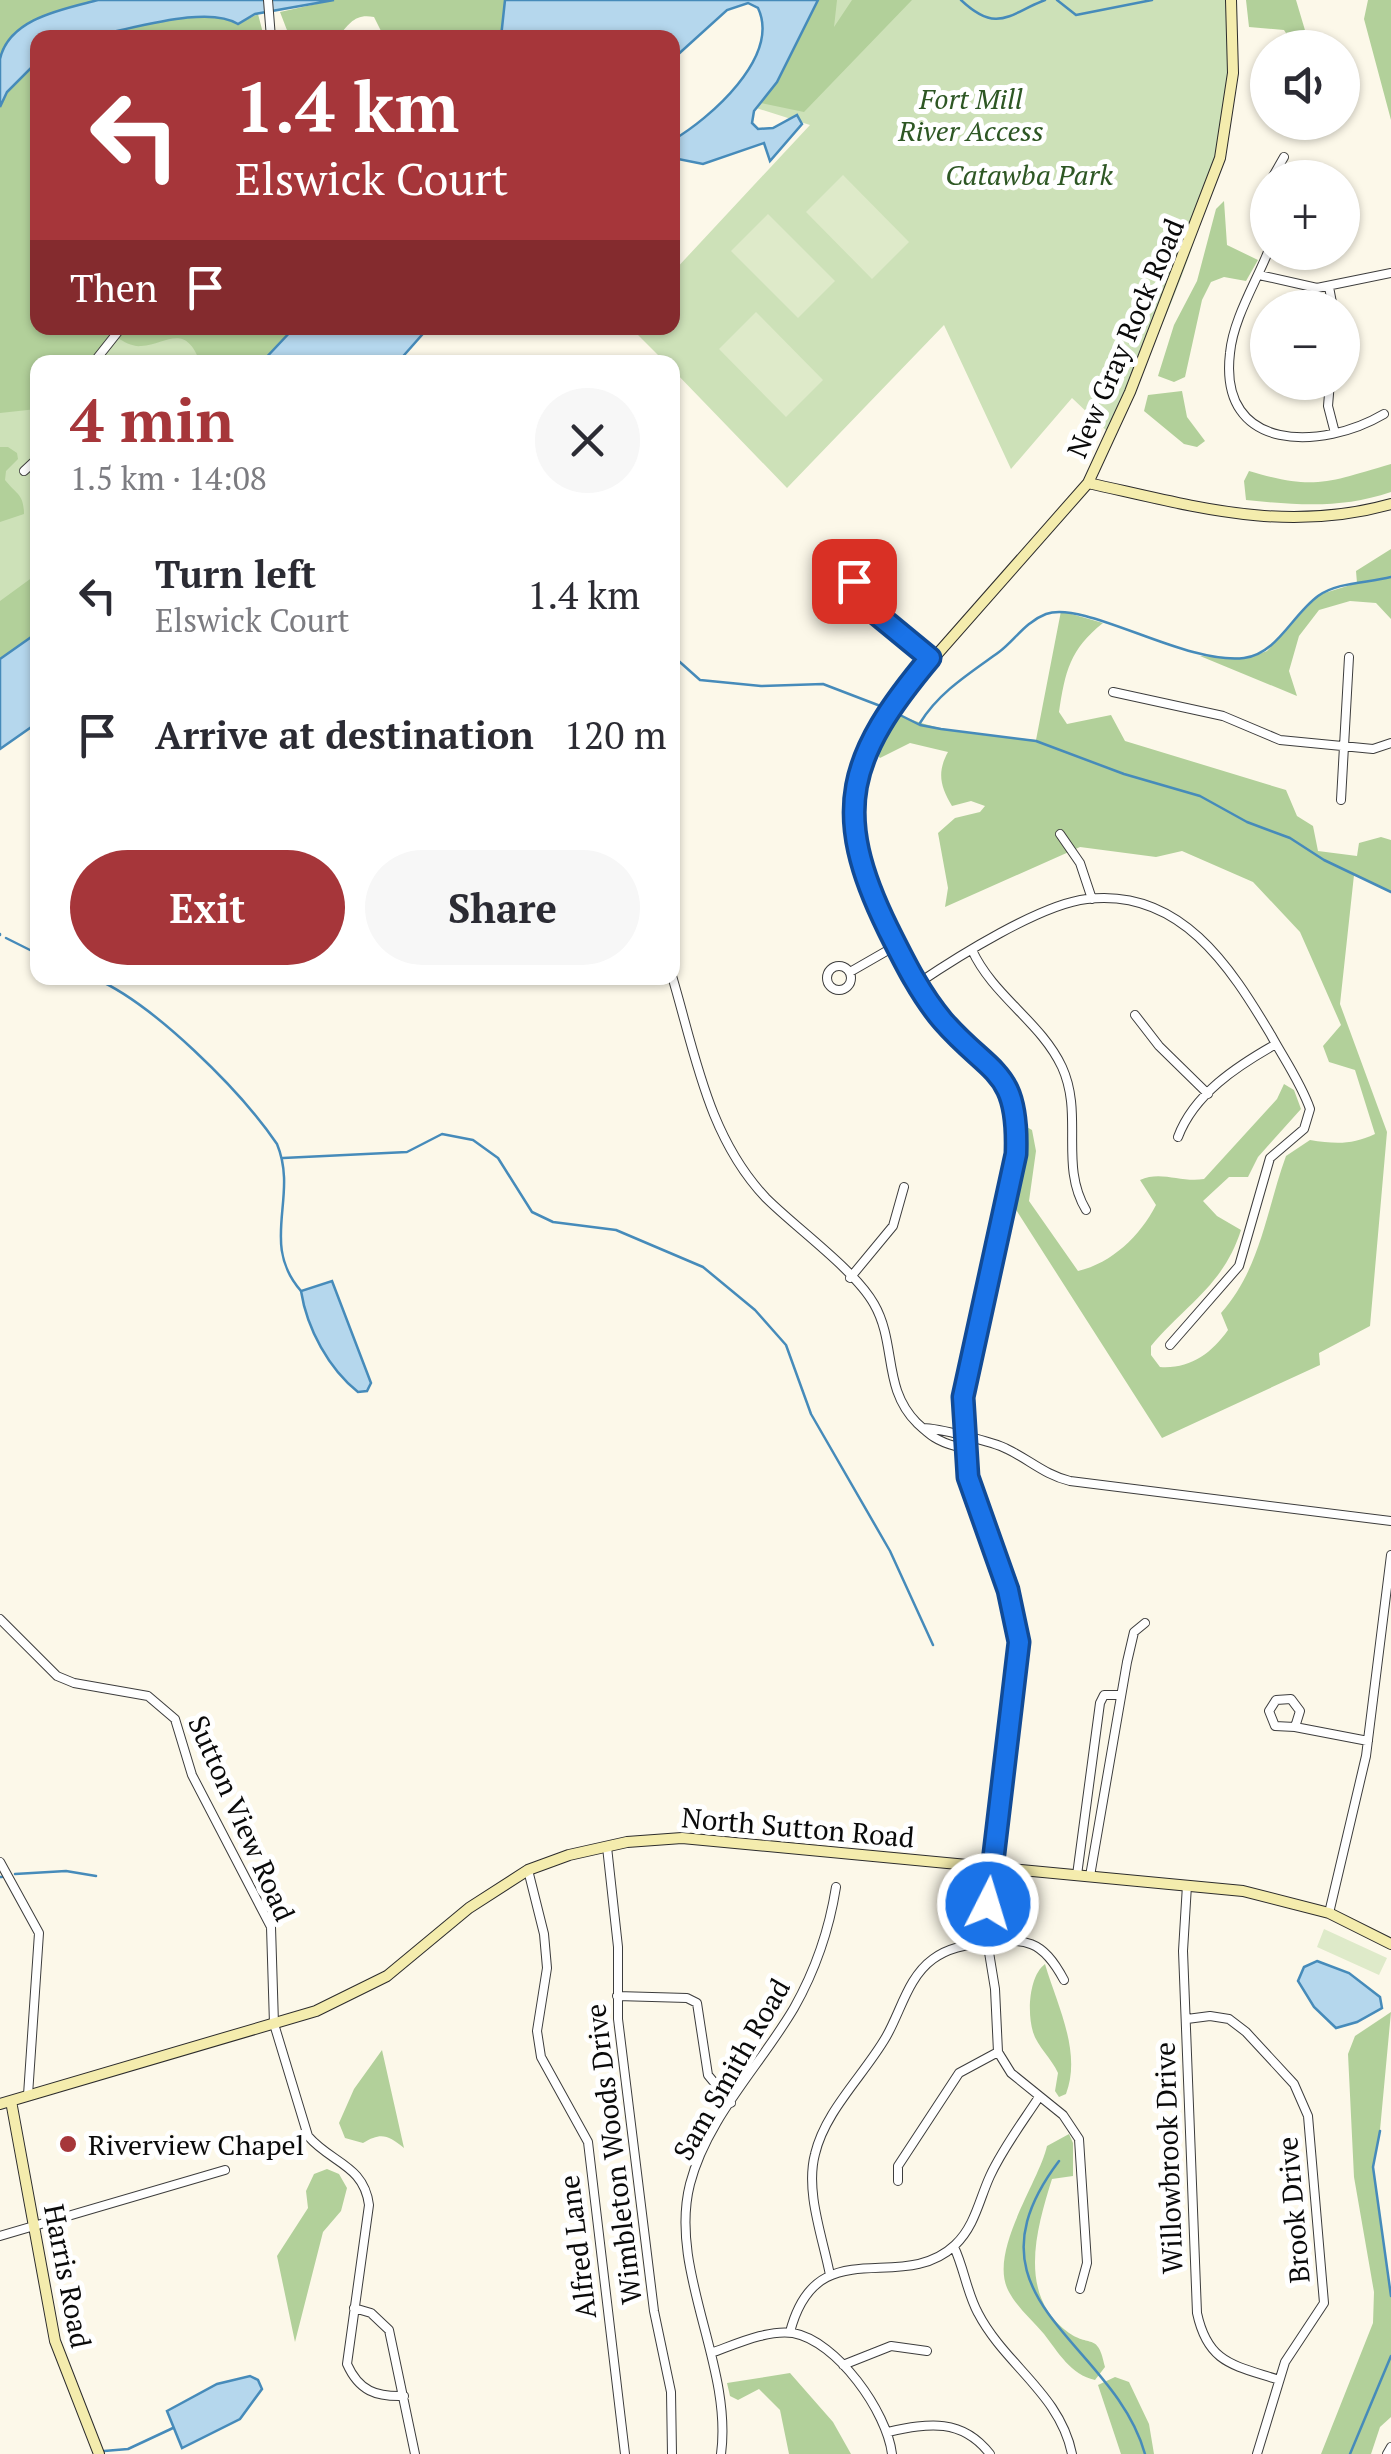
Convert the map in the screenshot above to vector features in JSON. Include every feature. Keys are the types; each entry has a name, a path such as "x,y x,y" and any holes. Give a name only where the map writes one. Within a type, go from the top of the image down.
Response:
{"street":[{"path":"268,0 270,30"},
{"name":"New Gray Rock Road","path":"992,1867 1019,1642 1008,1590 968,1477 964,1439 966,1375 1016,1154 1018,1117 1012,1094 1000,1074 946,1024 918,984 866,882 854,829 862,763 884,715 905,688 1088,483 1136,377 1220,158 1232,73 1231,0"},
{"path":"1261,270 1230,354 1236,400 1257,426 1280,437 1308,439 1367,424 1384,414"},
{"path":"1259,275 1298,286 1329,287 1391,272"},
{"path":"100,355 115,335"},
{"path":"1328,400 1334,432"},
{"path":"24,471 30,465"},
{"path":"1088,483 1252,516 1318,520 1391,504"},
{"path":"862,602 930,658"},
{"path":"1340,800 1349,657"},
{"path":"1114,692 1223,716 1280,740 1373,750 1391,743"},
{"path":"1060,834 1080,863 1092,899"},
{"path":"918,984 972,950 1054,908 1092,899 1150,906 1194,932 1226,962 1310,1109 1304,1129 1270,1158 1239,1266 1170,1345"},
{"path":"850,972 896,945"},
{"path":"972,950 980,969 1044,1041 1062,1068 1075,1116 1071,1178 1086,1210"},
{"path":"675,985 708,1104 725,1139 763,1195 876,1307 884,1328 896,1397 923,1428 1008,1449 1052,1477 1391,1520"},
{"path":"1135,1015 1159,1046 1208,1094"},
{"path":"1178,1137 1185,1118 1237,1066 1276,1044"},
{"path":"850,1278 893,1226 904,1187"},
{"path":"1329,1912 1368,1741 1388,1604 1391,1555"},
{"name":"Sutton View Road","path":"0,1619 58,1676 74,1683 141,1693 163,1706 174,1720 198,1787 271,1927 274,2024 308,2136 350,2167 367,2189 369,2204 354,2308"},
{"path":"1090,1876 1134,1632 1145,1623"},
{"path":"1076,1875 1100,1704 1104,1695 1121,1695"},
{"path":"1295,1728 1300,1711 1291,1700 1276,1700 1268,1711 1275,1726 1368,1741"},
{"name":"North Sutton Road","path":"5,2102 274,2024 358,1993 387,1976 469,1908 528,1870 608,1846 682,1838 1265,1894 1329,1912 1391,1944"},
{"name":"Wimbleton Woods Drive","path":"608,1846 618,1947 617,1996 643,2230 671,2392 672,2454"},
{"path":"0,1862 39,1932 28,2096"},
{"path":"992,1867 987,1942 995,1989 998,2052 1011,2074 1063,2115 1082,2152 1087,2264 1080,2289"},
{"name":"Alfred Lane","path":"528,1870 548,1968 537,2031 541,2057 588,2142 626,2454"},
{"name":"Willowbrook Drive","path":"1191,1886 1182,1951 1195,2286 1203,2341 1225,2363 1279,2380"},
{"name":"Sam Smith Road","path":"721,2454 720,2398 688,2249 686,2204 702,2151 814,1970 825,1942 836,1887"},
{"path":"830,2275 814,2191 813,2159 920,1972 948,1950 1025,1940 1052,1957 1064,1980"},
{"path":"617,1996 687,1998 697,2003 708,2075 731,2103"},
{"name":"Brook Drive","path":"1187,2019 1229,2019 1246,2032 1294,2084 1308,2116 1324,2303 1298,2339 1279,2380 1257,2454"},
{"path":"898,2181 898,2166 959,2073 998,2052"},
{"path":"790,2332 805,2298 830,2275 854,2267 924,2262 954,2247 976,2217 990,2176 1040,2097"},
{"name":"Harris Road","path":"5,2102 56,2344 100,2454"},
{"path":"0,2236 225,2170"},
{"path":"954,2247 966,2272 976,2310 995,2339 1049,2400 1062,2422 1072,2454"},
{"path":"404,2396 373,2394 353,2377 347,2352 354,2308 371,2313 389,2330 404,2396 415,2454"},
{"path":"710,2352 790,2332 825,2347 843,2364 888,2432 892,2454"},
{"path":"843,2364 891,2346 927,2351"},
{"path":"888,2432 918,2425 954,2426 969,2432 990,2454"},
{"path":"1386,2454 1391,2446"}],"green space":[{"path":"0,0 97,0 54,12 30,24 0,57"},
{"path":"334,0 505,0 506,17 503,30 380,30 374,17 367,16 353,21 345,30 287,30 280,12"},
{"name":"Catawba Park","path":"809,0 1230,0 1231,82 1222,138 1199,226 1150,353 1111,435 1072,398 1011,469 944,325 787,488 680,377 680,355 658,355 638,335 680,335 680,264 810,125 750,106"},
{"path":"818,0 837,0 834,27 852,0 912,0 804,112 761,103 777,82"},
{"path":"1246,0 1296,0 1305,30 1284,30 1249,27"},
{"path":"1368,0 1391,0 1391,120 1364,19"},
{"path":"258,14 262,30 118,30 185,18 224,19 238,24"},
{"path":"30,69 30,335 110,335 94,355 30,355 30,410 0,413 0,107 7,92"},
{"path":"30,71 30,335 287,335 269,355 30,355 30,638 0,659 0,107"},
{"path":"843,175 909,242 872,279 806,212"},
{"path":"1224,201 1227,245 1250,256 1252,270 1246,281 1224,277 1211,282 1202,300 1185,377 1174,382 1158,376 1174,325 1197,281 1216,209"},
{"path":"768,214 835,281 798,318 731,251"},
{"path":"756,312 823,380 786,417 719,349"},
{"path":"287,335 269,355 196,355 182,339 135,346 118,338"},
{"path":"1182,391 1187,417 1205,441 1197,447 1184,444 1144,411 1148,395"},
{"path":"0,447 17,453 18,459 6,471 5,480 21,498 24,514 0,522"},
{"path":"1391,464 1391,492 1373,497 1319,504 1246,500 1244,481 1249,471 1290,481 1321,482"},
{"path":"1391,549 1391,619 1376,603 1350,601 1319,610 1299,636 1289,671 1297,696 1200,656 1248,658 1267,651 1318,595 1357,583 1356,571"},
{"path":"30,579 30,638 0,659 0,601"},
{"path":"1061,611 1103,623 1083,642 1067,673 1059,712 1067,724 1111,715 1125,741 1286,790 1297,816 1313,826 1318,851 1357,856 1359,843 1381,837 1391,840 1391,892 1354,875 1340,1004 1387,1132 1370,1326 1319,1353 1320,1365 1162,1438 1011,1202 1020,1132 1025,1126 1032,1130 1036,1151 1029,1201 1078,1271 1113,1255 1149,1216 1156,1205 1140,1180 1156,1176 1204,1179 1277,1099 1284,1084 1294,1090 1301,1109 1258,1157 1248,1177 1229,1177 1203,1201 1217,1216 1241,1230 1214,1280 1151,1346 1151,1355 1160,1367 1199,1358 1228,1330 1221,1313 1254,1258 1286,1156 1310,1140 1343,1143 1375,1134 1355,1070 1329,1062 1323,1046 1341,1025 1300,932 1253,882 1182,851 1156,857 1080,847 945,907 948,888 938,833 955,818 980,812 985,806 971,801 952,806 941,779 948,752 910,743 880,758 871,748 894,712 946,729 1036,740"},
{"path":"1324,1929 1387,1958 1379,1975 1317,1947"},
{"path":"1045,1964 1070,2045 1070,2078 1066,2094 1059,2097 1055,2091 1058,2073 1035,2037 1030,2015 1033,1986"},
{"path":"1391,2012 1373,2167 1391,2296 1391,2417 1380,2427 1371,2454 1321,2454 1373,2323 1374,2292 1354,2177 1348,2054 1355,2036"},
{"path":"382,2050 404,2148 384,2136 363,2143 345,2138 339,2123 354,2089"},
{"path":"1069,2134 1073,2143 1073,2176 1052,2179 1037,2240 1037,2281 1053,2318 1069,2333 1093,2342 1100,2349 1105,2367 1095,2380 1066,2362 1012,2298 1004,2276 1009,2238 1047,2146"},
{"path":"327,2169 339,2174 347,2188 341,2211 323,2232 295,2342 277,2256 308,2208 306,2191 314,2174"},
{"path":"790,2373 833,2422 851,2454 789,2454 780,2410 759,2389 738,2400 730,2396 727,2383"},
{"path":"1115,2377 1129,2382 1149,2424 1154,2454 1121,2454 1098,2385"}],"water":[{"path":"98,0 334,0 255,14 238,24 205,17 119,30 30,30 30,69 7,92 0,107 0,59 5,45 26,25"},
{"path":"505,0 818,0 777,82 754,111 752,123 758,129 773,128 797,115 802,124 770,161 764,143 703,164 680,159 680,135 722,102 751,66 762,27 758,8 748,3 727,10 680,53 680,30 502,30"},
{"path":"287,335 422,335 404,355 269,355"},
{"path":"30,638 30,728 0,749 0,659"},
{"path":"332,1281 371,1383 367,1391 358,1392 347,1383 321,1347 308,1320 301,1291"},
{"path":"1317,1961 1349,1973 1380,1997 1382,2008 1336,2028 1314,2007 1298,1981 1304,1967"},
{"path":"250,2376 258,2380 262,2389 240,2419 182,2448 167,2411 217,2384"}],"waterway":[{"path":"961,0 974,11 995,19 1045,0"},
{"path":"1057,0 1076,15 1152,0"},
{"path":"920,723 956,684 1046,614 1085,616 1193,652 1244,658 1266,649 1326,591 1391,577"},
{"path":"680,662 700,680 761,686 823,684 883,707"},
{"path":"890,710 920,725 1036,741 1124,774 1200,796 1391,892"},
{"path":"6,938 30,950"},
{"path":"107,985 142,1007 194,1050 242,1099 277,1144 283,1164 283,1255 301,1291"},
{"path":"283,1158 407,1152 442,1134 473,1140 498,1158 532,1212 553,1222 616,1230 703,1267 755,1310 786,1345 811,1414 890,1551 933,1645"},
{"path":"15,1874 66,1871 96,1876"},
{"path":"1380,2131 1373,2167 1391,2296"},
{"path":"1059,2161 1031,2209 1024,2249 1032,2285 1051,2317 1128,2414 1145,2454"},
{"path":"1350,2454 1391,2356"},
{"path":"104,2451 128,2449 173,2428"}],"place":[{"name":"Riverview Chapel","path":"68,2144"}],"route":[{"path":"854,581 866,591 862,602 930,658 884,715 862,763 854,829 866,882 928,1002 1000,1074 1012,1094 1018,1117 1016,1154 963,1397 968,1477 1008,1590 1019,1642 988,1904"}],"park label":[{"name":"Fort Mill River Access","path":"971,114"}]}
